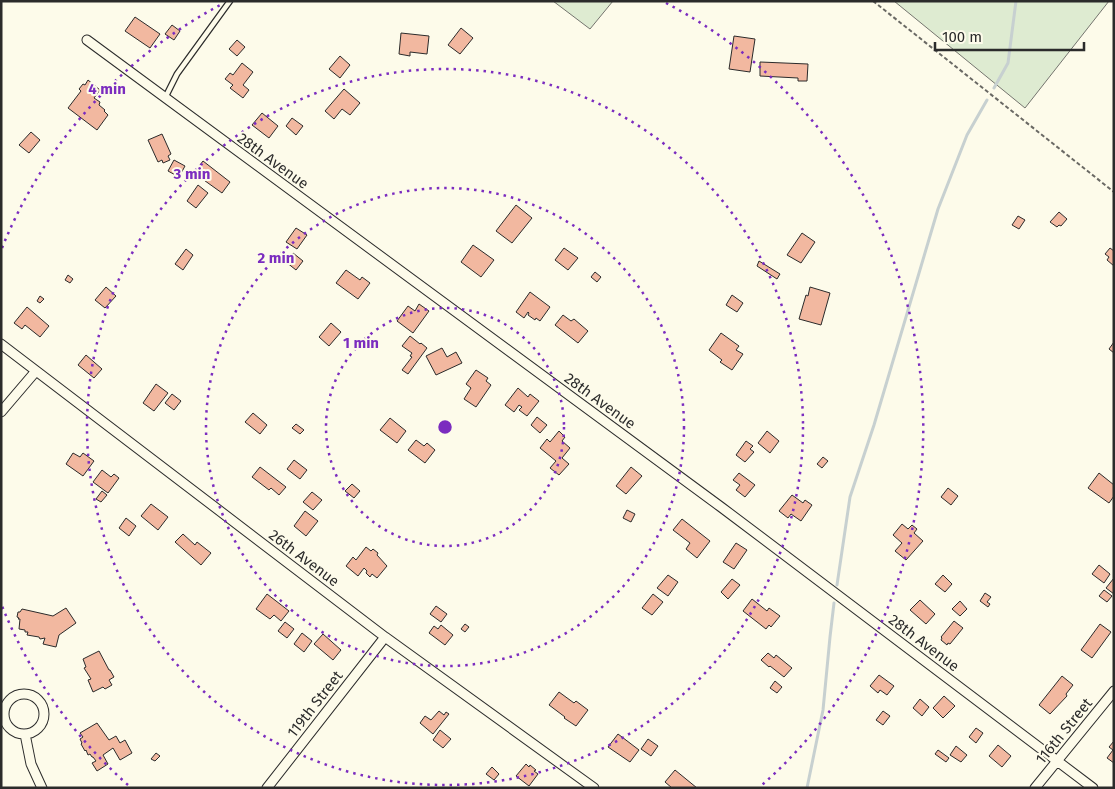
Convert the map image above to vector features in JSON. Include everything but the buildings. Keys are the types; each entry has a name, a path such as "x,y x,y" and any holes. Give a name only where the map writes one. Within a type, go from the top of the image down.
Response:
{"street":[{"name":"28th Avenue","path":"87,40 721,507 1093,788"},
{"name":"26th Avenue","path":"1,344 385,637 594,788"},
{"path":"1,412 36,371"},
{"name":"119th Street","path":"267,788 385,637"},
{"name":"116th Street","path":"1035,788 1114,691"},
{"path":"20,695 27,695 38,700 43,712 41,724 31,733 25,734 18,733 8,726 4,713 9,701 20,695"},
{"path":"25,734 31,764 42,788"}],"lane":[{"path":"165,98 177,74 230,1"}],"path":[{"path":"873,1 1114,192"}],"green space":[{"path":"553,1 613,1 590,29"},
{"path":"894,1 1109,1 1025,108"}],"waterway":[{"path":"994,88 1008,63 1016,1"},
{"path":"837,585 850,497 874,425 938,209 967,135 987,100"},
{"path":"807,788 823,710 834,603"}]}
